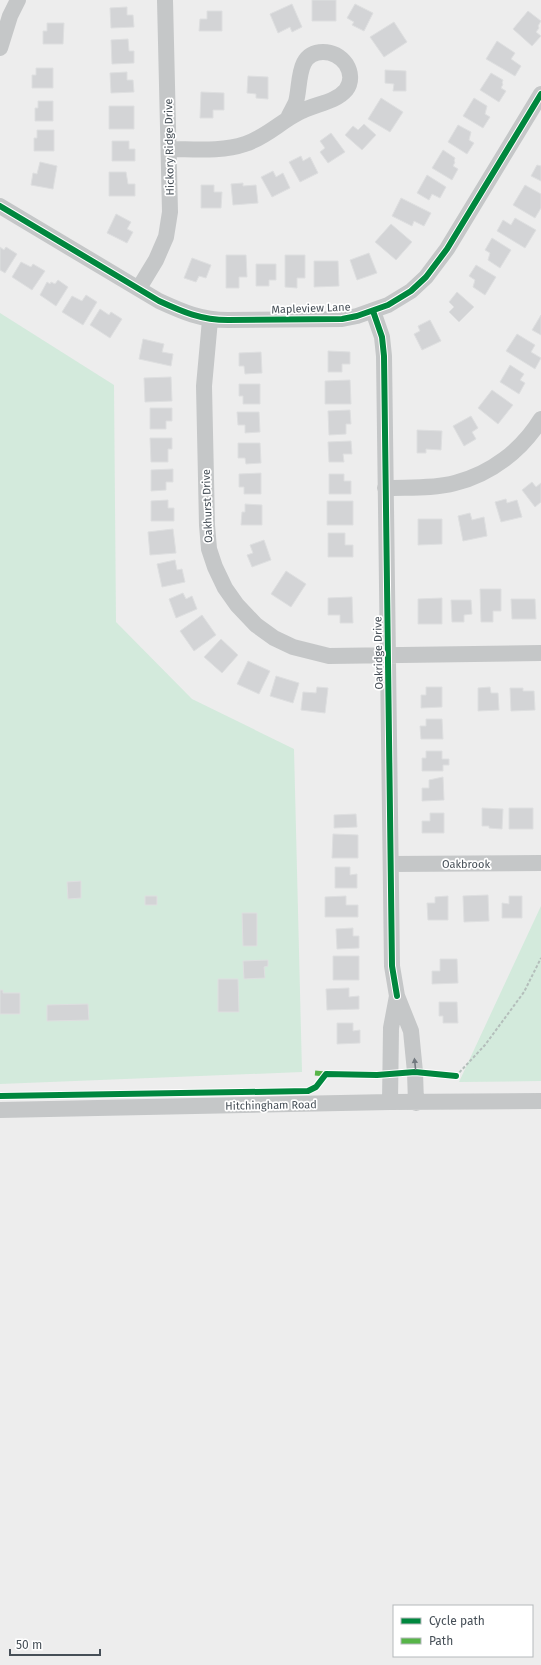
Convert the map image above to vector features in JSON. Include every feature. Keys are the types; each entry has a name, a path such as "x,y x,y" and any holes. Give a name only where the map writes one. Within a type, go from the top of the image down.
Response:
{"street":[{"path":"0,48 10,16 18,0"},
{"name":"Hickory Ridge Drive","path":"139,288 156,260 166,237 170,212 166,0"},
{"path":"169,149 213,149 245,144 268,133 288,118 303,110 334,99 346,89 350,81 348,68 340,58 329,52 313,53 308,57 300,70 296,102 288,118"},
{"name":"Mapleview Lane","path":"0,206 160,301 185,313 210,320 342,319 373,311 388,305 411,291 438,263 541,94"},
{"name":"Oakridge Drive","path":"373,311 382,337 384,356 392,966 397,996 411,1031 416,1072 416,1103"},
{"name":"Oakhurst Drive","path":"210,320 204,386 207,525 209,549 214,568 225,588 237,605 256,625 274,638 294,647 329,656 541,653"},
{"path":"385,488 448,485 478,475 498,465 518,447 541,419"},
{"name":"Oakbrook","path":"391,864 541,863"},
{"name":"Oakridge Drive","path":"390,1102 391,1028 397,996"},
{"name":"Hitchingham Road","path":"0,1110 390,1102 541,1101"}],"path":[{"path":"456,1076 485,1045 524,992 541,958"}],"green space":[{"path":"0,313 114,385 116,622 192,699 294,749 302,1072 0,1084"},
{"path":"541,906 541,1081 459,1082"}],"building":[{"path":"312,0 336,0 336,21 312,21"},
{"path":"292,4 302,27 292,32 290,27 278,33 270,14"},
{"path":"355,4 373,13 364,31 352,25 354,22 347,18"},
{"path":"127,7 127,15 133,15 134,27 111,28 110,8"},
{"path":"207,11 222,11 222,31 199,31 200,19 207,19"},
{"path":"528,11 541,21 536,32 541,36 532,46 513,29"},
{"path":"394,22 407,42 384,57 370,37"},
{"path":"47,23 64,23 63,44 43,44 43,31 47,31"},
{"path":"128,39 129,51 134,51 134,63 112,64 111,40"},
{"path":"497,41 515,53 511,59 521,66 515,76 486,59"},
{"path":"36,68 53,68 53,88 32,88 32,75 36,75"},
{"path":"385,70 406,71 406,91 393,91 394,84 385,83"},
{"path":"127,72 127,80 133,80 134,92 111,93 110,73"},
{"path":"491,73 503,80 501,88 506,91 499,102 480,90"},
{"path":"248,76 268,77 268,99 256,98 256,94 247,93"},
{"path":"201,92 224,93 224,110 213,110 213,118 200,118"},
{"path":"381,98 403,112 390,132 368,119"},
{"path":"474,98 487,106 485,114 490,117 483,128 463,116"},
{"path":"38,101 53,101 53,121 35,121 35,108 38,108"},
{"path":"109,106 134,106 134,129 109,129"},
{"path":"364,124 376,135 362,150 345,135 353,126 358,130"},
{"path":"458,125 471,132 469,140 474,143 467,154 448,142"},
{"path":"37,130 54,130 54,151 34,151 34,138 37,138"},
{"path":"331,133 345,152 328,163 320,152 325,148 320,141"},
{"path":"112,141 129,141 129,149 135,149 135,161 112,161"},
{"path":"443,150 455,158 453,166 458,169 452,180 432,168"},
{"path":"301,156 303,161 310,157 318,173 300,182 289,162"},
{"path":"40,162 57,166 53,189 31,185 33,173 37,174"},
{"path":"537,165 541,166 541,181 531,176"},
{"path":"273,171 276,177 283,173 290,188 272,197 261,177"},
{"path":"109,172 126,172 128,184 135,184 135,196 109,196"},
{"path":"427,175 446,187 440,198 432,194 429,200 417,193"},
{"path":"243,183 243,186 256,185 258,203 233,205 231,184"},
{"path":"201,185 214,185 214,192 222,192 221,208 201,208"},
{"path":"525,185 541,194 541,208 535,218 513,205"},
{"path":"401,198 431,213 424,226 414,221 412,226 392,216"},
{"path":"116,214 131,222 127,229 133,232 127,243 107,233"},
{"path":"515,218 536,230 525,248 497,231 503,220 511,225"},
{"path":"391,224 412,242 396,260 375,242"},
{"path":"492,238 511,250 500,268 488,260 490,253 485,250"},
{"path":"0,247 4,250 6,247 17,254 5,273 0,270"},
{"path":"369,253 377,273 357,280 350,260"},
{"path":"226,255 246,255 247,277 239,277 239,288 226,288"},
{"path":"285,255 305,255 305,278 297,278 297,288 285,287"},
{"path":"192,258 211,265 206,278 199,276 196,282 184,278"},
{"path":"314,261 338,261 339,286 314,287"},
{"path":"21,262 31,267 33,264 45,271 32,290 12,277"},
{"path":"256,264 276,264 276,280 269,280 269,286 256,286"},
{"path":"476,265 496,277 485,295 473,287 475,280 469,276"},
{"path":"58,280 68,287 56,306 40,295 47,282 50,284 51,282 55,284"},
{"path":"457,292 474,307 459,322 449,312 454,307 449,302"},
{"path":"86,295 97,302 83,325 62,312 72,296 82,301"},
{"path":"100,309 109,315 111,312 122,319 110,338 90,325"},
{"path":"541,315 541,335 532,330"},
{"path":"430,320 441,341 422,350 414,334 420,331 418,326"},
{"path":"517,334 535,345 531,352 541,358 535,369 506,351"},
{"path":"143,339 164,344 162,352 173,354 171,366 139,359"},
{"path":"328,351 350,352 350,364 342,364 342,372 328,372"},
{"path":"261,352 262,373 245,374 244,366 239,366 239,353"},
{"path":"510,365 524,374 520,380 525,383 519,394 500,382"},
{"path":"171,377 172,401 145,402 144,378"},
{"path":"350,380 351,404 325,404 325,381"},
{"path":"239,384 260,384 260,404 243,404 243,396 239,396"},
{"path":"492,390 513,405 498,424 478,408"},
{"path":"150,408 172,408 172,421 166,421 166,429 150,429"},
{"path":"350,410 351,424 346,424 346,434 329,435 328,411"},
{"path":"237,412 259,412 260,432 245,433 245,425 238,425"},
{"path":"471,416 478,428 472,432 476,439 464,446 453,426"},
{"path":"417,430 442,431 441,450 426,449 426,453 417,453"},
{"path":"150,438 172,438 172,449 168,449 168,462 151,462"},
{"path":"351,441 352,454 343,454 344,462 329,462 328,442"},
{"path":"238,443 260,443 261,463 246,464 245,458 238,458"},
{"path":"173,469 173,482 166,482 166,490 151,491 151,470"},
{"path":"261,473 261,494 244,494 244,487 239,487 239,474"},
{"path":"329,474 344,474 344,481 351,481 351,494 329,494"},
{"path":"532,482 536,487 541,483 541,502 535,507 522,490"},
{"path":"506,499 507,503 517,500 522,517 501,522 495,502"},
{"path":"168,500 168,508 174,508 174,521 151,521 151,501"},
{"path":"327,501 353,501 353,525 327,525"},
{"path":"245,504 262,505 262,525 241,525 242,512 245,512"},
{"path":"470,513 472,520 484,517 487,536 463,541 458,516"},
{"path":"418,519 442,519 442,544 418,545"},
{"path":"173,529 176,553 150,555 148,532"},
{"path":"328,533 345,533 345,545 353,545 353,557 328,557"},
{"path":"264,540 271,560 252,567 247,555 253,553 250,545"},
{"path":"175,560 177,570 182,569 185,582 162,587 157,564"},
{"path":"286,571 306,584 291,607 271,594"},
{"path":"480,589 501,589 501,611 493,611 493,622 481,622"},
{"path":"183,593 186,599 192,596 197,609 176,618 169,599"},
{"path":"352,597 353,623 340,623 340,615 328,615 328,598"},
{"path":"442,598 442,624 418,624 418,599"},
{"path":"511,599 535,599 536,619 512,619"},
{"path":"451,600 471,600 472,614 464,615 464,622 452,622"},
{"path":"202,615 216,635 194,651 180,631"},
{"path":"221,639 238,655 222,673 204,657"},
{"path":"248,661 270,671 259,694 237,684"},
{"path":"276,676 299,683 293,703 270,696"},
{"path":"317,687 328,688 325,713 301,710 303,692 316,693"},
{"path":"426,687 442,687 442,707 421,708 421,695 426,695"},
{"path":"490,687 491,693 498,693 499,710 478,711 478,688"},
{"path":"510,688 523,688 523,691 534,691 535,710 511,711"},
{"path":"426,719 442,719 443,739 421,739 420,726 426,726"},
{"path":"426,751 442,751 442,759 449,759 449,765 443,765 443,771 422,771 422,758 426,758"},
{"path":"443,777 444,800 422,801 422,788 429,788 429,780"},
{"path":"482,808 503,809 502,829 482,826"},
{"path":"509,808 533,808 533,829 509,829"},
{"path":"430,813 444,813 444,833 422,833 422,821 430,821"},
{"path":"356,814 357,827 334,828 334,815"},
{"path":"333,834 358,835 358,858 332,858"},
{"path":"335,867 350,867 350,875 357,874 357,888 335,888"},
{"path":"81,881 81,898 68,899 67,882"},
{"path":"488,895 489,921 464,922 463,896"},
{"path":"145,896 157,896 157,905 145,905"},
{"path":"346,896 346,905 358,905 358,917 325,917 325,897"},
{"path":"448,896 448,920 428,920 427,903 435,903 435,897"},
{"path":"509,896 522,896 522,918 502,918 502,903 509,904"},
{"path":"242,913 257,913 257,946 243,946"},
{"path":"353,928 353,936 359,936 359,948 337,949 336,929"},
{"path":"333,956 359,956 359,980 333,980"},
{"path":"440,959 457,959 458,983 432,984 432,971 440,971"},
{"path":"268,960 268,966 264,967 265,978 244,979 243,961"},
{"path":"218,979 238,979 239,1012 218,1012"},
{"path":"349,988 349,997 359,996 359,1009 327,1010 326,989"},
{"path":"0,990 3,990 3,993 20,993 20,1014 0,1014"},
{"path":"439,1002 457,1002 458,1023 443,1023 443,1016 439,1016"},
{"path":"88,1004 89,1020 47,1021 47,1005"},
{"path":"337,1023 353,1023 353,1031 360,1030 360,1043 337,1044"}],"marked path":[{"path":"315,1073 326,1074"}],"cycle path":[{"path":"0,206 159,301 192,315 218,320 342,319 357,316 388,305 411,291 426,277 447,249 541,94"},
{"path":"373,311 382,337 384,356 392,966 397,996"},
{"path":"0,1096 308,1091 316,1087 326,1074 377,1075 415,1072 456,1076"}]}
